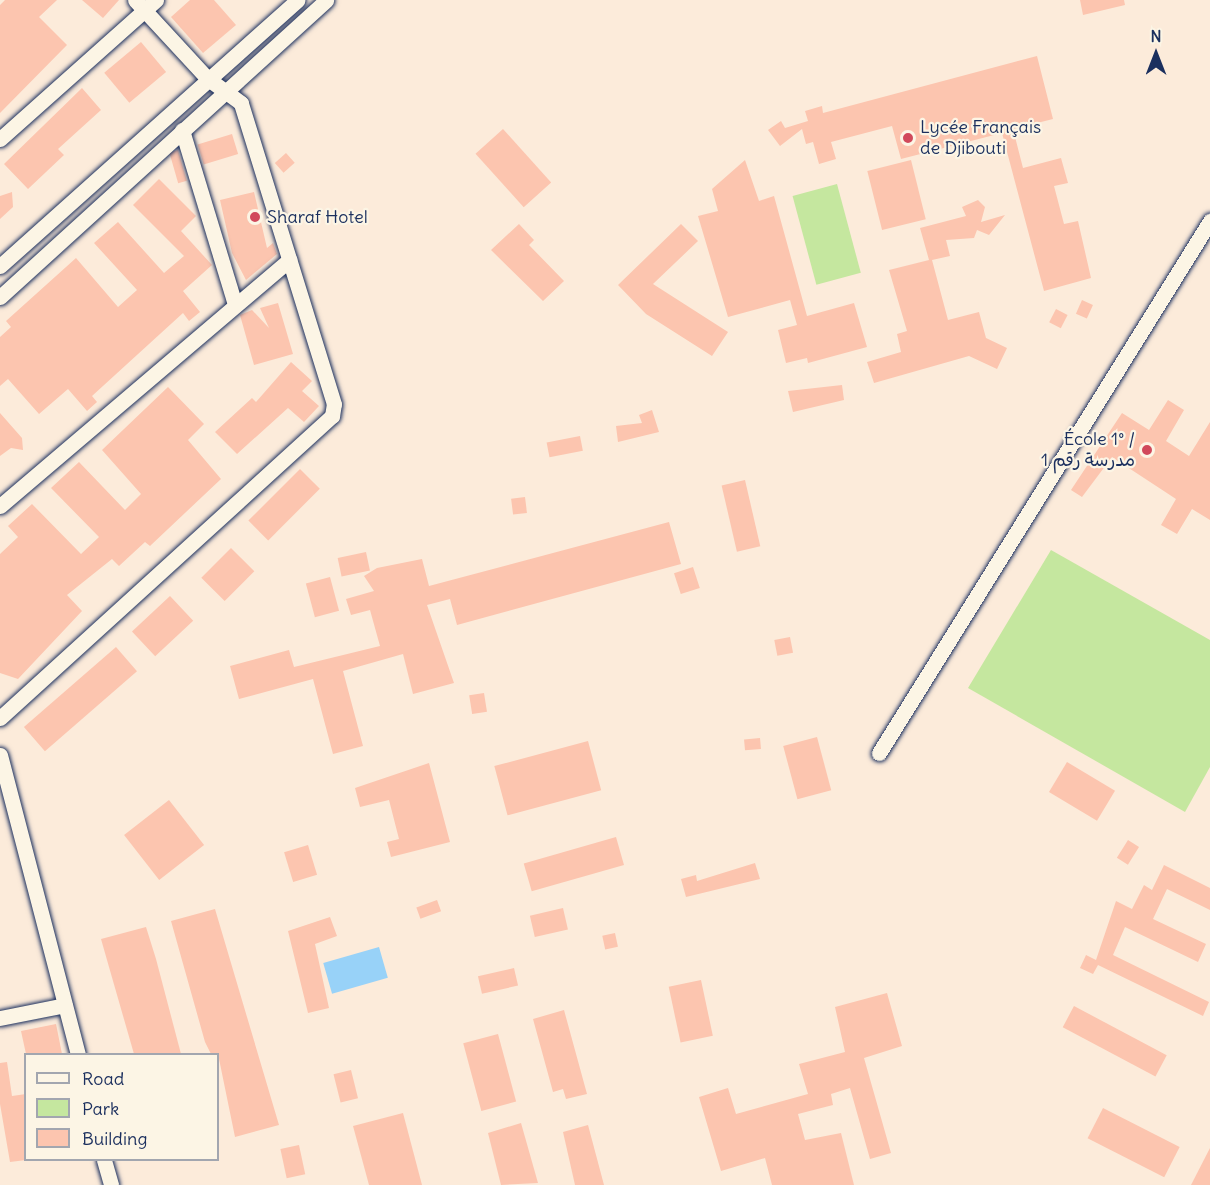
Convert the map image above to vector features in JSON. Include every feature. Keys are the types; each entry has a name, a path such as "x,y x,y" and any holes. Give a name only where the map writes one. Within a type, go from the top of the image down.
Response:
{"street":[{"path":"0,266 207,78 297,0"},
{"path":"0,297 326,0"},
{"path":"0,139 145,3 207,78 226,89 241,103 334,404 328,425 0,718"},
{"path":"182,130 235,304"},
{"path":"879,753 1210,221"},
{"path":"0,506 235,304 290,260"},
{"path":"0,755 78,1053"},
{"path":"0,1018 65,1005"},
{"path":"104,1161 111,1185"}],"green space":[{"path":"837,184 861,273 816,285 793,196"},
{"path":"1051,550 1210,640 1210,767 1185,812 968,688"}],"water":[{"path":"379,947 388,978 332,994 323,963"}],"building":[{"path":"5,0 57,0 39,17 67,45 0,113 0,5"},
{"path":"82,0 119,0 103,18"},
{"path":"190,0 214,0 236,25 203,53 171,17"},
{"path":"1080,0 1124,0 1125,5 1083,15"},
{"path":"141,42 166,72 129,103 104,73"},
{"path":"1037,56 1053,119 1013,129 1023,168 1061,158 1068,183 1054,186 1064,224 1078,221 1091,278 1044,291 1002,133 901,159 892,126 831,142 836,159 819,164 813,142 806,144 802,129 780,146 768,130 781,121 785,128 808,121 805,111 822,106 823,113"},
{"path":"82,88 101,110 58,149 64,155 28,189 4,164"},
{"path":"503,129 551,183 524,207 476,154"},
{"path":"232,134 238,154 204,165 198,145"},
{"path":"178,150 187,181 178,183 169,152"},
{"path":"286,153 295,163 284,173 275,163"},
{"path":"745,160 759,201 774,196 807,316 854,303 867,347 808,363 807,358 786,363 778,330 797,325 790,300 728,317 698,216 718,211 712,189"},
{"path":"911,160 926,219 882,230 867,171"},
{"path":"159,179 196,216 181,231 212,265 183,291 200,312 189,321 183,313 92,396 97,402 87,411 68,389 39,414 8,379 0,386 0,337 11,327 6,321 76,258 118,307 137,290 94,243 118,222 164,273 184,256 133,205"},
{"path":"12,192 13,207 0,219 0,196"},
{"path":"254,192 267,248 273,243 277,254 246,280 232,253 220,200"},
{"path":"978,200 985,207 981,222 1005,215 989,235 977,230 974,238 946,240 950,256 932,260 948,320 979,312 986,338 1007,348 997,369 969,356 874,383 867,362 901,352 897,334 907,331 889,270 929,260 920,228 966,216 962,207"},
{"path":"519,224 534,240 529,245 564,281 543,301 491,250"},
{"path":"681,224 698,241 653,284 728,332 712,356 646,314 618,285"},
{"path":"1082,300 1093,305 1087,319 1076,314"},
{"path":"278,303 293,354 254,365 240,315 252,310 269,328 260,308"},
{"path":"1056,309 1068,315 1061,328 1049,322"},
{"path":"291,362 312,381 302,391 319,406 304,422 288,408 237,454 215,432 252,398 256,402"},
{"path":"842,385 844,400 793,412 788,391"},
{"path":"168,387 204,424 188,440 221,479 150,546 145,542 119,566 112,559 67,595 82,611 18,679 0,673 0,554 18,537 8,526 32,504 81,554 99,537 51,488 79,462 125,510 141,494 102,450"},
{"path":"1168,400 1184,410 1166,441 1189,456 1210,422 1210,520 1192,509 1177,534 1161,525 1176,499 1112,457 1082,497 1071,490 1122,413 1149,430"},
{"path":"652,410 659,432 618,442 616,426 642,423 639,415"},
{"path":"0,413 22,438 23,450 11,448 0,456"},
{"path":"580,436 583,451 549,457 547,442"},
{"path":"300,469 320,489 268,540 248,521"},
{"path":"745,480 760,546 737,552 722,485"},
{"path":"525,497 527,513 513,515 511,499"},
{"path":"669,522 681,564 457,625 450,599 427,605 454,683 413,694 403,654 343,671 363,746 333,754 313,679 239,699 230,666 289,650 294,667 380,646 370,610 351,615 346,599 374,591 364,576 377,568 422,559 429,586"},
{"path":"231,548 254,571 225,601 201,578"},
{"path":"366,552 370,571 342,577 338,558"},
{"path":"693,567 700,588 681,594 674,573"},
{"path":"330,577 339,611 315,617 306,583"},
{"path":"170,596 193,621 155,656 132,631"},
{"path":"790,637 793,653 777,656 774,640"},
{"path":"116,647 137,671 45,751 24,727"},
{"path":"484,693 487,712 472,714 469,695"},
{"path":"817,737 831,790 797,799 783,746"},
{"path":"760,738 761,749 745,750 744,739"},
{"path":"588,741 601,790 508,815 494,766"},
{"path":"1067,762 1115,791 1097,821 1049,792"},
{"path":"429,763 450,842 391,857 387,842 399,839 389,800 360,807 355,788"},
{"path":"169,800 204,845 159,880 124,835"},
{"path":"616,837 624,865 532,891 524,863"},
{"path":"1128,840 1139,847 1128,865 1117,858"},
{"path":"308,845 317,875 293,882 284,852"},
{"path":"755,863 760,879 686,897 681,879 696,875 697,881"},
{"path":"1164,865 1210,888 1210,910 1167,889 1153,919 1206,944 1198,962 1125,927 1113,955 1209,1002 1203,1016 1098,965 1093,974 1080,968 1086,955 1096,960 1116,901 1132,909 1144,885 1152,890"},
{"path":"437,900 441,911 420,919 416,908"},
{"path":"563,908 568,929 535,937 530,916"},
{"path":"215,909 279,1125 235,1137 219,1053 210,1053 205,1042 171,921"},
{"path":"330,917 337,936 315,944 329,1008 308,1013 288,931"},
{"path":"146,927 181,1053 134,1053 101,939"},
{"path":"615,933 618,947 605,949 602,936"},
{"path":"514,968 518,986 482,994 478,976"},
{"path":"701,980 713,1036 681,1043 669,987"},
{"path":"887,993 902,1046 864,1058 891,1153 870,1159 850,1088 831,1094 833,1105 798,1114 805,1140 841,1133 854,1185 772,1185 765,1158 721,1171 699,1097 728,1088 736,1114 808,1094 799,1064 845,1052 835,1007"},
{"path":"1074,1006 1167,1055 1155,1076 1063,1027"},
{"path":"564,1010 587,1094 566,1099 563,1089 553,1092 533,1019"},
{"path":"56,1024 62,1053 26,1053 21,1031"},
{"path":"498,1034 516,1102 481,1111 463,1043"},
{"path":"7,1062 12,1096 24,1094 24,1160 10,1162 0,1104 0,1063"},
{"path":"351,1070 358,1098 341,1102 334,1074"},
{"path":"1103,1108 1180,1147 1164,1177 1088,1138"},
{"path":"403,1113 422,1185 369,1185 353,1126"},
{"path":"521,1123 538,1183 501,1185 488,1133"},
{"path":"588,1125 604,1185 575,1185 563,1132"},
{"path":"299,1145 305,1174 287,1178 280,1149"},
{"path":"1210,1148 1210,1185 1191,1185"}],"place":[{"name":"Lycée Français de Djibouti","path":"908,138"},
{"name":"Sharaf Hotel","path":"255,217"},
{"name":"École 1° / مدرسة رقم 1","path":"1147,450"}]}
